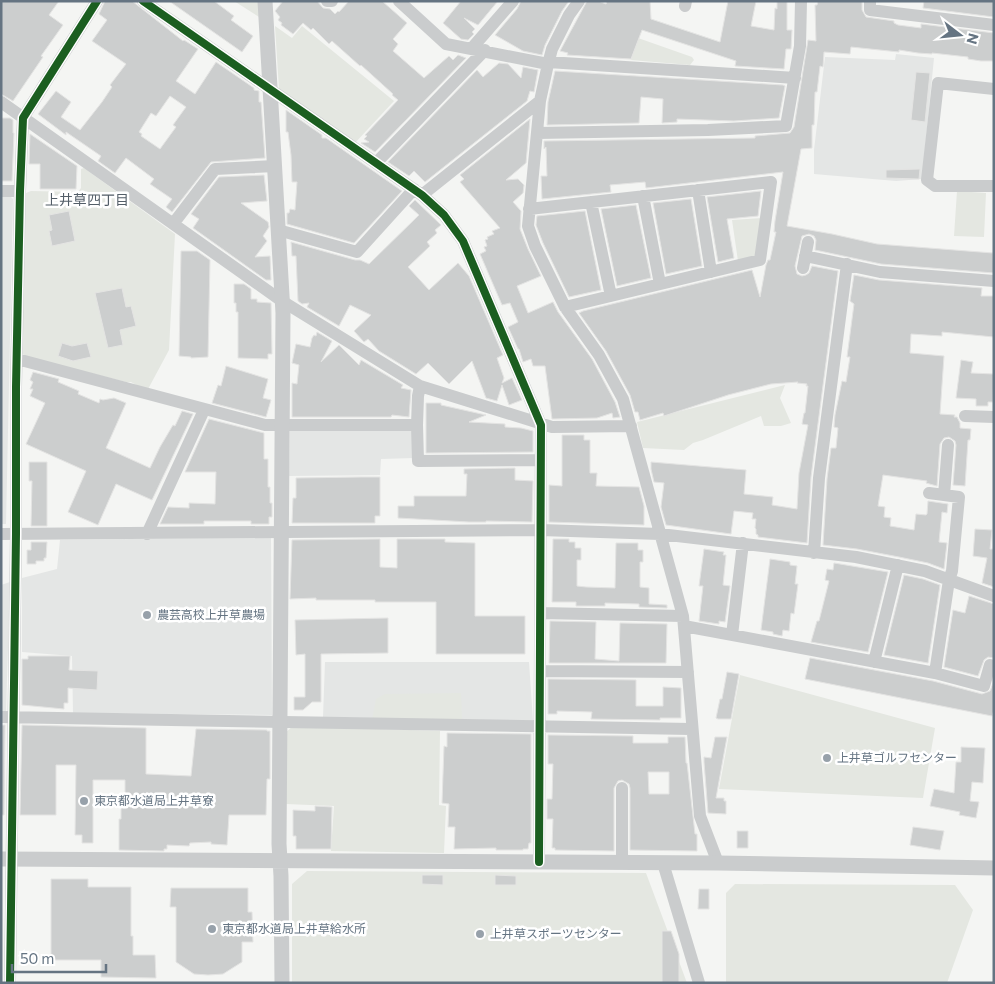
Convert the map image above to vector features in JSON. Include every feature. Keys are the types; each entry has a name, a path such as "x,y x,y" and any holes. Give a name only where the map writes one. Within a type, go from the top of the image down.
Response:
{"street":[{"path":"10,983 6,859 7,717 16,534 17,360 23,118 97,1"},
{"path":"143,1 418,192 444,215 463,241 541,425 539,862"},
{"path":"265,1 282,301 280,721 282,983"},
{"path":"326,1 332,1"},
{"path":"399,1 446,44 548,63 795,78"},
{"path":"376,163 479,49 512,1"},
{"path":"578,1 560,32 548,63 540,102 528,209 528,226 535,246 565,307 599,354 623,399 683,621 700,816 718,863"},
{"path":"537,133 708,130 786,126 800,46 800,1"},
{"path":"870,1 870,10 994,25"},
{"path":"994,89 938,83 927,180 935,186 994,186"},
{"path":"1,102 282,301 420,386 541,425 552,427 631,426"},
{"path":"278,230 356,252 418,192 540,102"},
{"path":"173,224 215,169 275,166"},
{"path":"528,209 771,182 760,260 565,307"},
{"path":"698,190 711,272"},
{"path":"1,191 20,191"},
{"path":"643,196 660,284"},
{"path":"591,202 610,296"},
{"path":"808,242 804,262 847,264 880,272 994,281"},
{"path":"814,552 819,478 847,264"},
{"path":"17,360 265,426 417,425"},
{"path":"420,386 417,425 418,461 541,460"},
{"path":"147,534 204,410"},
{"path":"965,416 994,417"},
{"path":"944,495 948,445"},
{"path":"930,493 959,496 952,571 935,673"},
{"path":"1,534 541,530 660,534 856,557 925,571 994,596"},
{"path":"732,635 743,543"},
{"path":"874,662 898,565"},
{"path":"541,613 683,621 732,635 935,673 984,686 990,665 994,666"},
{"path":"541,671 688,672"},
{"path":"7,717 691,729"},
{"path":"622,788 622,863"},
{"path":"6,859 718,863 994,868"},
{"path":"663,863 699,983"}],"shaded area":[{"path":"234,1 258,1 259,17"},
{"path":"275,26 292,38 302,26 394,101 355,143 279,89"},
{"path":"638,38 692,57 694,60 690,65 631,60"},
{"path":"896,54 934,58 922,179 896,181 814,174 814,150 825,57 895,60"},
{"path":"84,168 175,234 169,350 147,391 131,382 27,357 22,354 26,193 31,191 78,192 81,188 81,169"},
{"path":"957,191 986,193 984,237 954,236"},
{"path":"1,195 9,195 13,199 6,524 1,524"},
{"path":"762,218 757,257 738,261 732,220"},
{"path":"785,385 780,398 791,423 781,426 764,426 761,416 693,443 684,450 643,448 637,422"},
{"path":"290,430 411,431 414,433 414,458 381,459 380,475 289,476"},
{"name":"農芸高校上井草農場","path":"271,537 272,715 73,713 72,656 22,652 22,578 57,569 60,540"},
{"path":"10,582 6,712 1,711 1,585"},
{"path":"325,662 529,662 533,721 323,717"},
{"name":"上井草ゴルフセンター","path":"740,675 935,728 923,798 719,789"},
{"path":"461,693 462,719 372,719 376,699 385,694"},
{"path":"293,726 440,731 439,805 446,806 444,853 331,851 334,806 286,804 285,733"},
{"name":"上井草スポーツセンター","path":"307,871 646,873 687,983 292,983 292,884"},
{"path":"735,884 955,885 973,910 947,983 726,983 726,893"}],"building":[{"path":"1,1 59,1 49,15 63,25 13,101 1,94"},
{"path":"105,1 132,1 183,41 198,49 176,81 195,94 216,62 254,88 254,90 259,91 265,158 211,162 172,212 166,207 172,199 150,184 154,179 126,158 115,173 98,161 101,156 66,132 66,135 38,114 56,91 71,102 61,117 80,130 112,87 110,85 126,64 92,41 107,20 99,14","holes":["170,96 186,107 173,125 176,127 160,149 141,136 142,134 139,132 151,113 156,116"]},
{"path":"169,1 214,1 234,16 231,20 253,36 242,52"},
{"path":"283,1 317,1 323,8 330,9 335,14 349,1 382,1 407,23 393,39 398,44 393,51 424,78 449,56 453,60 458,55 466,58 375,152 361,143 369,142 364,139 367,136 365,135 398,100 361,65 332,41 329,44 313,28 311,30 303,23 293,34 281,25 282,23 278,20 280,17 275,11"},
{"path":"461,1 498,1 478,25 464,18 475,29 472,32 474,34 468,40 461,39 443,23"},
{"path":"521,1 569,1 545,45 542,55 523,51 495,35 517,9"},
{"path":"587,1 598,1 606,4 607,1 650,1 651,19 720,42 728,1 756,1 751,26 774,30 777,1 787,1 787,30 792,30 791,49 786,49 784,69 735,66 736,61 642,30 631,59 567,55 568,53 560,51"},
{"path":"818,1 862,1 862,10 866,17 894,21 898,25 921,28 921,24 994,33 994,61 981,61 968,59 968,57 932,53 851,47 850,54 824,52 823,67 820,66 817,92 815,92 812,148 801,149 787,226 877,244 993,253 994,273 881,264 815,250 816,240 814,236 809,234 802,236 795,266 797,274 806,275 812,266 838,271 811,477 807,543 758,537 755,528 756,519 752,519 753,513 734,511 731,534 666,525 661,507 664,483 654,482 651,462 746,470 744,494 773,497 772,505 797,509 799,473 808,425 802,424 808,386 798,382 771,384 728,395 664,416 663,413 640,420 638,412 635,412 630,395 606,351 579,313 752,270 760,297 766,265 768,260 770,260 776,232 774,232 775,221 783,172 646,188 645,182 610,185 611,192 542,199 541,176 547,176 544,141 755,138 755,136 790,133 794,127 808,40 816,41 815,5 817,5"},
{"path":"924,1 994,1 994,17 923,8"},
{"path":"499,63 508,64 521,78 523,67 538,70 534,92 530,91 527,101 425,182 414,171 409,176 388,162 477,70 483,77"},
{"path":"555,71 785,86 779,118 734,121 677,119 677,122 662,123 663,99 641,97 639,123 547,125 548,102"},
{"path":"916,72 930,73 925,122 911,120"},
{"path":"286,110 322,135 322,138 326,138 402,191 354,243 287,224 287,213 289,213 290,209 295,210 297,182 292,182 291,155 288,132 286,132"},
{"path":"1,118 13,120 12,181 1,181"},
{"path":"530,119 526,163 506,180 518,179 524,185 523,193 513,202 521,211 520,229 541,276 517,286 528,313 553,302 558,312 592,359 615,402 620,417 613,418 612,413 597,418 552,419 545,366 533,366 531,359 523,362 508,327 518,322 510,303 502,305 480,254 486,251 484,247 487,246 485,240 488,239 487,237 494,234 492,231 500,228 460,182 464,179 460,175"},
{"path":"30,134 77,166 76,189 40,189 40,164 29,164"},
{"path":"920,169 919,179 886,178 886,170"},
{"path":"264,175 267,201 241,203 268,222 269,227 263,236 267,241 255,257 270,256 271,280 266,280 193,228 199,219 191,214 219,177"},
{"path":"761,191 758,216 727,219 734,258 718,262 707,197"},
{"path":"691,199 702,266 666,274 653,203"},
{"path":"415,200 441,225 435,230 437,233 427,242 430,246 408,267 429,290 458,263 469,276 503,355 497,358 504,378 502,383 512,378 522,400 509,405 502,385 497,401 486,398 472,361 449,384 428,363 416,374 379,351 368,339 364,342 354,331 371,315 350,305 339,326 307,307 309,303 302,304 298,301 296,256 292,256 291,242 369,264 419,215 409,206"},
{"path":"636,205 651,278 617,286 601,209"},
{"path":"69,211 75,241 52,246 49,231 52,230 49,215"},
{"path":"585,211 601,290 569,297 543,243 536,225 537,216"},
{"path":"181,251 197,251 210,260 208,357 191,358 179,356"},
{"path":"854,275 879,280 982,288 981,296 994,296 994,337 942,332 942,336 911,334 910,353 944,356 940,414 955,415 954,417 957,417 960,423 960,428 971,429 970,440 968,440 965,486 953,485 956,445 955,441 949,437 944,438 940,444 937,486 926,483 927,481 883,475 878,506 885,507 884,517 891,518 890,526 914,530 916,514 927,514 928,501 948,504 947,513 942,512 939,542 947,543 944,569 928,563 899,557 823,545 827,479 831,448 836,448 838,428 834,427 835,415 842,381 846,382 850,357 847,357 854,304 850,301"},
{"path":"234,284 244,284 251,289 251,299 257,299 257,302 271,303 272,354 268,354 268,359 238,358 238,312 236,312 236,303 234,303"},
{"path":"122,288 126,307 131,306 136,326 120,330 123,345 108,348 95,293"},
{"path":"317,332 332,341 321,362 339,345 359,365 361,360 403,385 401,388 411,390 409,417 392,415 391,417 292,417 292,383 297,384 299,365 292,363 296,344 310,347 312,338 314,335 316,336"},
{"path":"62,343 72,346 87,343 91,357 73,361 58,356"},
{"path":"961,360 973,362 971,373 994,374 993,402 988,402 988,406 976,406 976,399 956,398"},
{"path":"226,366 268,379 263,398 271,400 266,417 212,403 218,385 221,386"},
{"path":"33,372 59,379 58,382 79,391 78,394 99,403 100,399 114,398 126,403 106,448 150,468 160,447 173,425 175,426 182,411 193,414 152,500 116,484 98,525 68,512 86,471 26,444 45,403 30,396 33,389 30,389 33,382 30,380"},
{"path":"426,403 441,403 441,405 486,415 469,422 505,424 505,427 533,431 533,452 426,453"},
{"path":"209,419 264,433 264,459 268,459 268,487 270,487 270,503 272,503 272,517 269,517 269,524 251,524 251,521 204,521 204,524 160,524 168,507 189,508 189,503 215,504 216,472 185,472"},
{"path":"562,435 584,435 584,440 590,440 590,473 597,473 596,486 639,487 644,506 644,525 549,522 549,485 562,486"},
{"path":"29,462 47,462 47,526 31,526 32,481 29,481"},
{"path":"515,468 515,480 533,481 532,522 469,522 398,518 398,506 414,506 414,496 466,496 467,474 464,474 464,469"},
{"path":"380,477 380,516 375,516 375,523 292,523 293,498 296,498 296,478"},
{"path":"975,529 992,530 990,549 994,549 994,587 982,583 987,558 973,556"},
{"path":"380,539 380,567 397,568 397,539 445,539 445,542 475,543 475,616 525,616 525,654 436,654 436,602 375,602 375,600 316,600 316,598 290,599 292,540"},
{"path":"553,539 569,539 569,542 575,542 575,548 581,548 581,560 577,560 577,586 586,587 615,588 616,543 638,543 638,550 643,550 643,562 640,562 640,587 649,588 649,604 667,605 667,608 639,607 639,604 605,603 605,606 576,606 576,602 552,602"},
{"path":"31,542 47,542 46,558 44,558 44,561 36,561 36,564 27,564 27,550 31,550"},
{"path":"704,549 724,552 723,555 726,555 723,585 730,586 725,622 719,621 719,624 699,621 703,586 699,586"},
{"path":"770,559 790,562 790,565 797,566 795,584 798,584 794,614 791,613 789,631 783,630 782,636 761,630"},
{"path":"834,563 888,572 868,652 811,642 817,621 819,621 829,581 825,580 827,569 833,570"},
{"path":"904,575 940,585 928,663 884,655"},
{"path":"969,596 994,604 994,658 988,657 984,660 978,676 944,667 953,610 965,613"},
{"path":"388,618 388,653 321,654 321,702 312,702 303,710 294,710 294,697 305,697 305,654 296,655 295,620"},
{"path":"550,621 596,622 595,659 619,661 620,623 667,624 666,663 549,663"},
{"path":"28,656 70,656 69,670 98,671 97,690 68,688 68,703 64,703 64,709 22,705 22,659 28,659"},
{"path":"810,658 933,681 982,694 990,691 994,681 994,710 992,716 805,679"},
{"path":"727,672 739,674 731,719 718,719 716,718"},
{"path":"548,679 636,680 636,706 663,706 663,687 681,688 681,718 660,718 660,720 591,719 592,712 557,711 557,714 548,714"},
{"path":"1,725 5,725 4,815 1,815"},
{"path":"22,725 146,728 146,774 191,776 196,729 270,731 270,779 267,779 266,815 229,815 227,845 211,844 211,842 190,843 189,846 167,845 167,849 164,849 164,851 119,850 119,819 121,819 121,805 125,805 125,780 93,780 93,843 82,843 82,835 75,835 76,765 56,765 56,815 20,815"},
{"path":"447,733 531,734 531,843 529,843 528,849 454,849 455,827 448,827 449,804 442,803 444,746 447,747"},
{"path":"548,735 633,736 633,743 668,743 668,737 685,737 686,763 695,834 697,834 697,851 630,850 630,788 629,784 622,780 618,781 614,788 614,851 555,850 555,848 552,848 553,819 547,819 547,799 552,799 553,764 548,764","holes":["648,772 669,772 669,794 649,794"]},
{"path":"715,737 727,737 716,798 724,798 724,801 726,801 726,814 708,813 704,757 711,758"},
{"path":"961,747 985,748 983,783 972,782 970,801 979,802 976,818 959,815 960,812 930,806 934,789 954,793 956,762 961,762"},
{"path":"315,806 332,807 331,849 296,849 296,836 293,836 293,810 315,811"},
{"path":"913,827 944,831 940,850 910,845"},
{"path":"737,831 748,831 748,848 737,848"},
{"path":"422,875 443,875 443,885 422,884"},
{"path":"495,875 516,876 516,885 495,885"},
{"path":"51,879 88,879 88,887 131,887 133,955 155,955 156,978 101,977 101,960 51,960"},
{"path":"171,888 248,888 248,912 252,912 253,942 242,942 242,962 223,974 208,975 194,974 176,962 176,907 170,907"},
{"path":"699,889 709,889 709,909 698,909"},
{"path":"662,931 671,931 679,954 679,983 662,983"}],"cycle path":[{"path":"10,983 16,387 23,118 97,1"},
{"path":"143,1 422,195 444,215 463,241 541,425 539,862"}],"place":[{"name":"農芸高校上井草農場","path":"147,615"},
{"name":"上井草ゴルフセンター","path":"827,758"},
{"name":"東京都水道局上井草寮","path":"84,801"},
{"name":"東京都水道局上井草給水所","path":"212,929"},
{"name":"上井草スポーツセンター","path":"480,934"}],"district":[{"name":"上井草四丁目","path":"87,200"}]}
